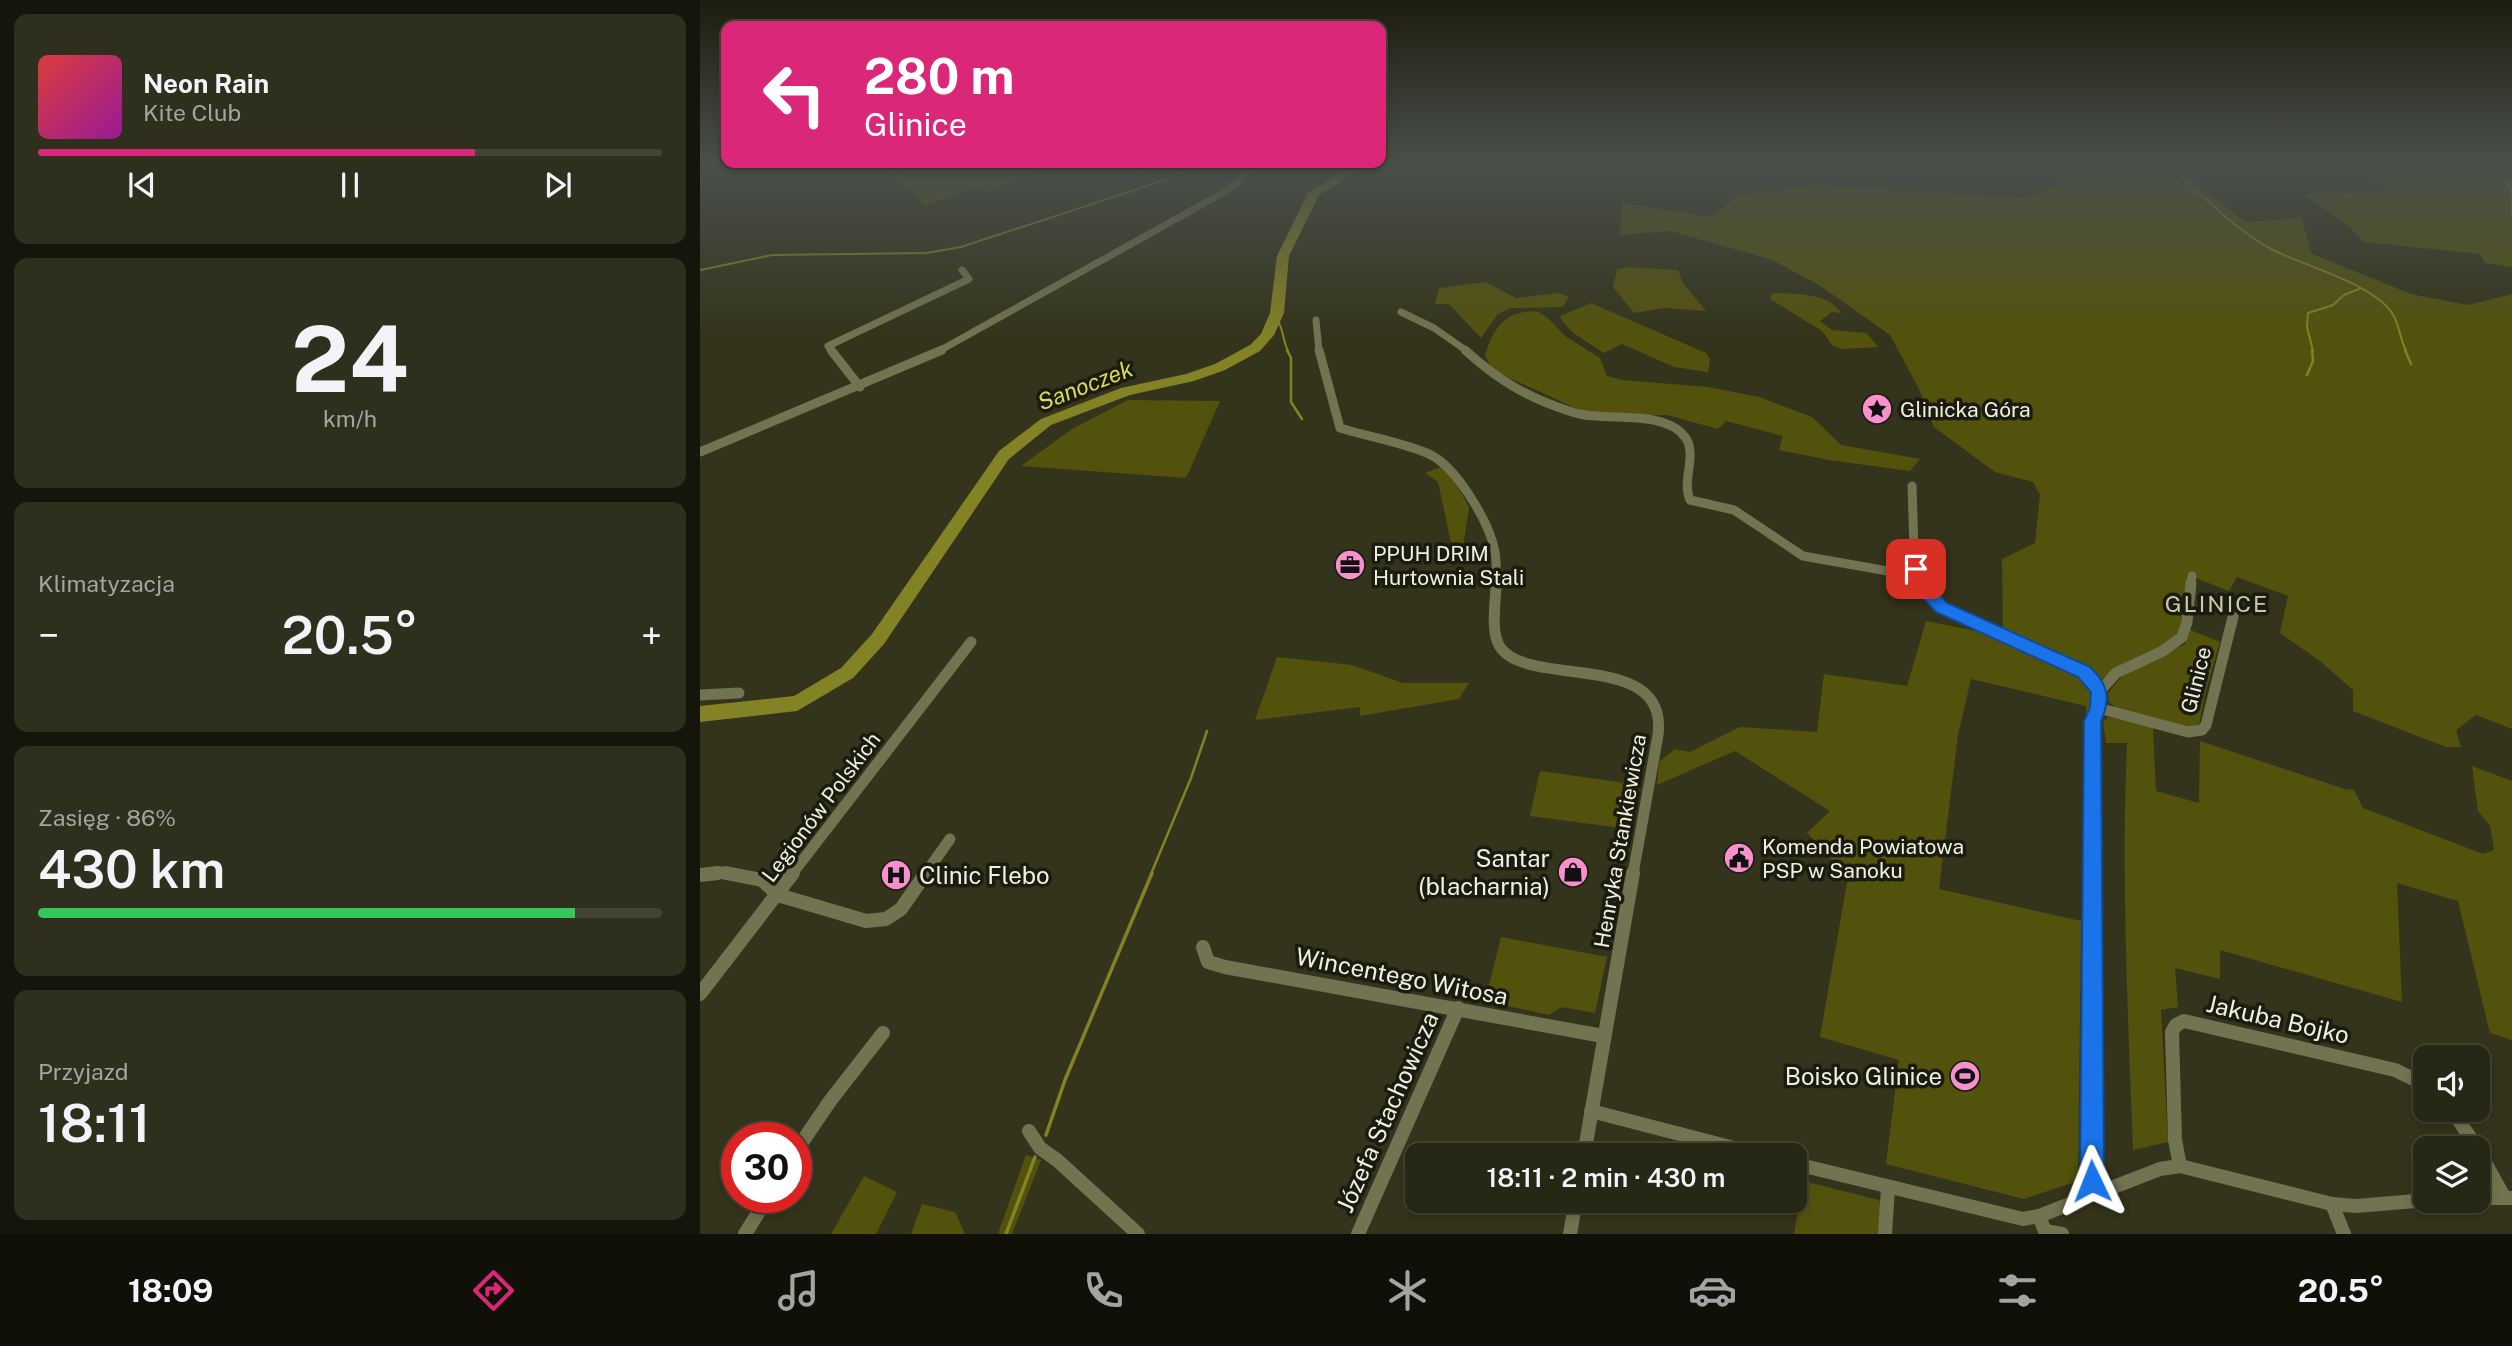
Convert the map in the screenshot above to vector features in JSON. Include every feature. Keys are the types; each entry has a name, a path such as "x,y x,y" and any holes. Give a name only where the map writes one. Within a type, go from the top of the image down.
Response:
{"street":[{"path":"700,452 938,352 1175,221"},
{"path":"859,387 828,346 969,279 962,270"},
{"path":"1401,312 1463,347 1486,370 1532,398 1583,416 1616,420 1653,419 1675,428 1682,433 1691,450 1684,486 1690,500 1734,510 1803,556 1899,573 1919,580"},
{"name":"Henryka Stankiewicza","path":"1316,320 1320,361 1340,428 1436,458 1453,471 1478,511 1496,554 1496,631 1498,644 1503,651 1518,661 1633,686 1650,697 1656,706 1660,720 1658,735 1586,1143"},
{"path":"1912,486 1919,580 1929,596 1941,607 2084,672 2096,683 2099,692 2098,708 2093,721 2091,850 2091,1177 2096,1193"},
{"path":"2099,692 2116,673 2163,651 2182,637 2192,576"},
{"name":"Glinice","path":"2098,708 2173,729 2188,732 2203,730 2233,617"},
{"name":"Legionów Polskich","path":"700,994 971,642"},
{"path":"700,695 739,693"},
{"path":"700,875 723,872 747,876 762,880 778,895 866,921 886,919 909,900 950,839"},
{"name":"Wincentego Witosa","path":"1203,947 1208,962 1225,967 1603,1036"},
{"name":"Józefa Stachowicza","path":"1358,1234 1458,1008"},
{"name":"Jakuba Bojko","path":"2180,1167 2175,1140 2172,1032 2176,1025 2184,1021 2395,1070 2413,1079"},
{"path":"812,1127 883,1033"},
{"path":"1591,1111 1714,1143"},
{"path":"1029,1131 1040,1148 1057,1160 1138,1234"},
{"path":"1807,1167 2023,1219 2062,1234"},
{"path":"2043,1227 2096,1193 2160,1170 2180,1167 2332,1204 2356,1206 2413,1201"},
{"path":"2490,1170 2508,1198"},
{"path":"1885,1234 1888,1188"},
{"path":"2490,1198 2508,1198"},
{"path":"2332,1204 2344,1234"},
{"path":"745,1234 758,1213"},
{"path":"1570,1234 1574,1213"}],"shaded area":[{"path":"1621,221 2302,221 2312,254 2411,294 2468,305 2512,294 2512,729 2476,715 2456,730 2461,747 2446,747 2353,711 2353,690 2320,661 2280,633 2288,596 2237,577 2229,591 2196,578 2177,635 2160,649 2101,679 2089,669 2003,629 2002,559 2035,543 2040,495 2033,482 1995,472 1934,427 1919,389 1890,335 1819,285 1772,260 1671,231 1620,235"},
{"path":"2342,221 2512,221 2512,267 2485,263 2480,254 2364,242"},
{"path":"1628,267 1678,270 1683,283 1706,311 1665,308 1634,313 1613,287 1617,269"},
{"path":"1485,282 1516,298 1558,293 1569,297 1563,307 1510,308 1497,315 1481,338 1449,304 1435,304 1439,288"},
{"path":"1772,293 1800,294 1828,301 1841,313 1832,312 1820,321 1832,330 1867,333 1878,347 1842,349 1833,346 1822,331 1770,299"},
{"path":"1591,303 1706,353 1710,359 1708,372 1674,367 1622,344 1604,353 1573,332 1560,316"},
{"path":"1536,311 1548,318 1565,336 1600,358 1607,376 1622,380 1708,387 1759,397 1812,417 1841,445 1920,459 1910,471 1829,460 1779,450 1783,436 1726,421 1718,429 1667,415 1609,417 1584,412 1492,370 1485,355 1497,329 1516,314"},
{"path":"1128,400 1220,401 1186,478 1021,466 1072,429"},
{"path":"1441,467 1448,470 1469,507 1463,547 1453,552 1438,482 1425,473"},
{"path":"1926,621 1991,634 2078,673 2097,686 2096,709 2086,717 2086,706 1971,679 1958,735 1939,889 2081,921 2078,1181 2024,1199 1886,1164 1899,1060 1820,1037 1848,877 1807,833 1830,811 1735,751 1657,785 1659,762 1675,749 1690,752 1740,727 1817,732 1824,674 1907,686"},
{"path":"2188,629 2220,642 2199,725 2185,728 2117,708 2109,702 2108,693 2122,676 2185,644"},
{"path":"1277,657 1352,665 1403,683 1469,683 1459,699 1360,716 1360,707 1255,720"},
{"path":"2108,717 2153,727 2156,791 2199,803 2200,741 2354,790 2363,808 2483,854 2494,850 2490,826 2478,811 2472,766 2512,781 2512,1040 2490,1033 2458,901 2397,883 2402,1002 2220,950 2220,979 2175,968 2178,1007 2161,1010 2168,1142 2133,1150 2125,896 2127,743 2106,743 2103,722"},
{"path":"1540,771 1640,785 1629,829 1530,816"},
{"path":"1501,937 1607,957 1595,1013 1562,1007 1549,1015 1485,1001"},
{"path":"1026,1155 1041,1160 1012,1234 998,1234"},
{"path":"864,1176 897,1192 876,1234 831,1234"},
{"path":"1807,1182 1879,1200 1882,1209 1878,1234 1794,1234 1798,1213 1807,1213"},
{"path":"922,1204 955,1212 965,1234 911,1234"}],"waterway":[{"path":"700,270 772,255 926,253 961,247 1041,221"},
{"name":"Sanoczek","path":"700,714 797,703 847,673 878,639 1004,455 1046,422 1126,391 1189,378 1220,367 1255,348 1267,335 1277,313 1283,256 1299,221"},
{"path":"2231,221 2271,249 2340,278 2376,297 2389,309 2396,321 2406,351"},
{"path":"2313,351 2307,327 2308,313 2333,305 2344,295 2359,289"},
{"path":"1273,321 1279,323 1288,351"},
{"path":"1287,350 1291,358 1291,402 1302,419"},
{"path":"2307,375 2313,361 2312,350"},
{"path":"2405,350 2411,364"},
{"path":"1151,874 1191,778 1207,731"},
{"path":"1046,1135 1065,1080 1152,873"},
{"path":"1006,1234 1035,1157"}],"place":[{"name":"Glinicka Góra","path":"1877,409"},
{"name":"PPUH DRIM Hurtownia Stali","path":"1350,565"},
{"name":"Komenda Powiatowa PSP w Sanoku","path":"1739,858"},
{"name":"Santar (blacharnia)","path":"1573,872"},
{"name":"Clinic Flebo","path":"896,875"},
{"name":"Boisko Glinice","path":"1965,1076"}],"district":[{"name":"GLINICE","path":"2217,603"}],"route":[{"path":"1916,569 1924,590 1941,607 2084,672 2096,683 2099,692 2098,708 2093,721 2092,1181"}]}
